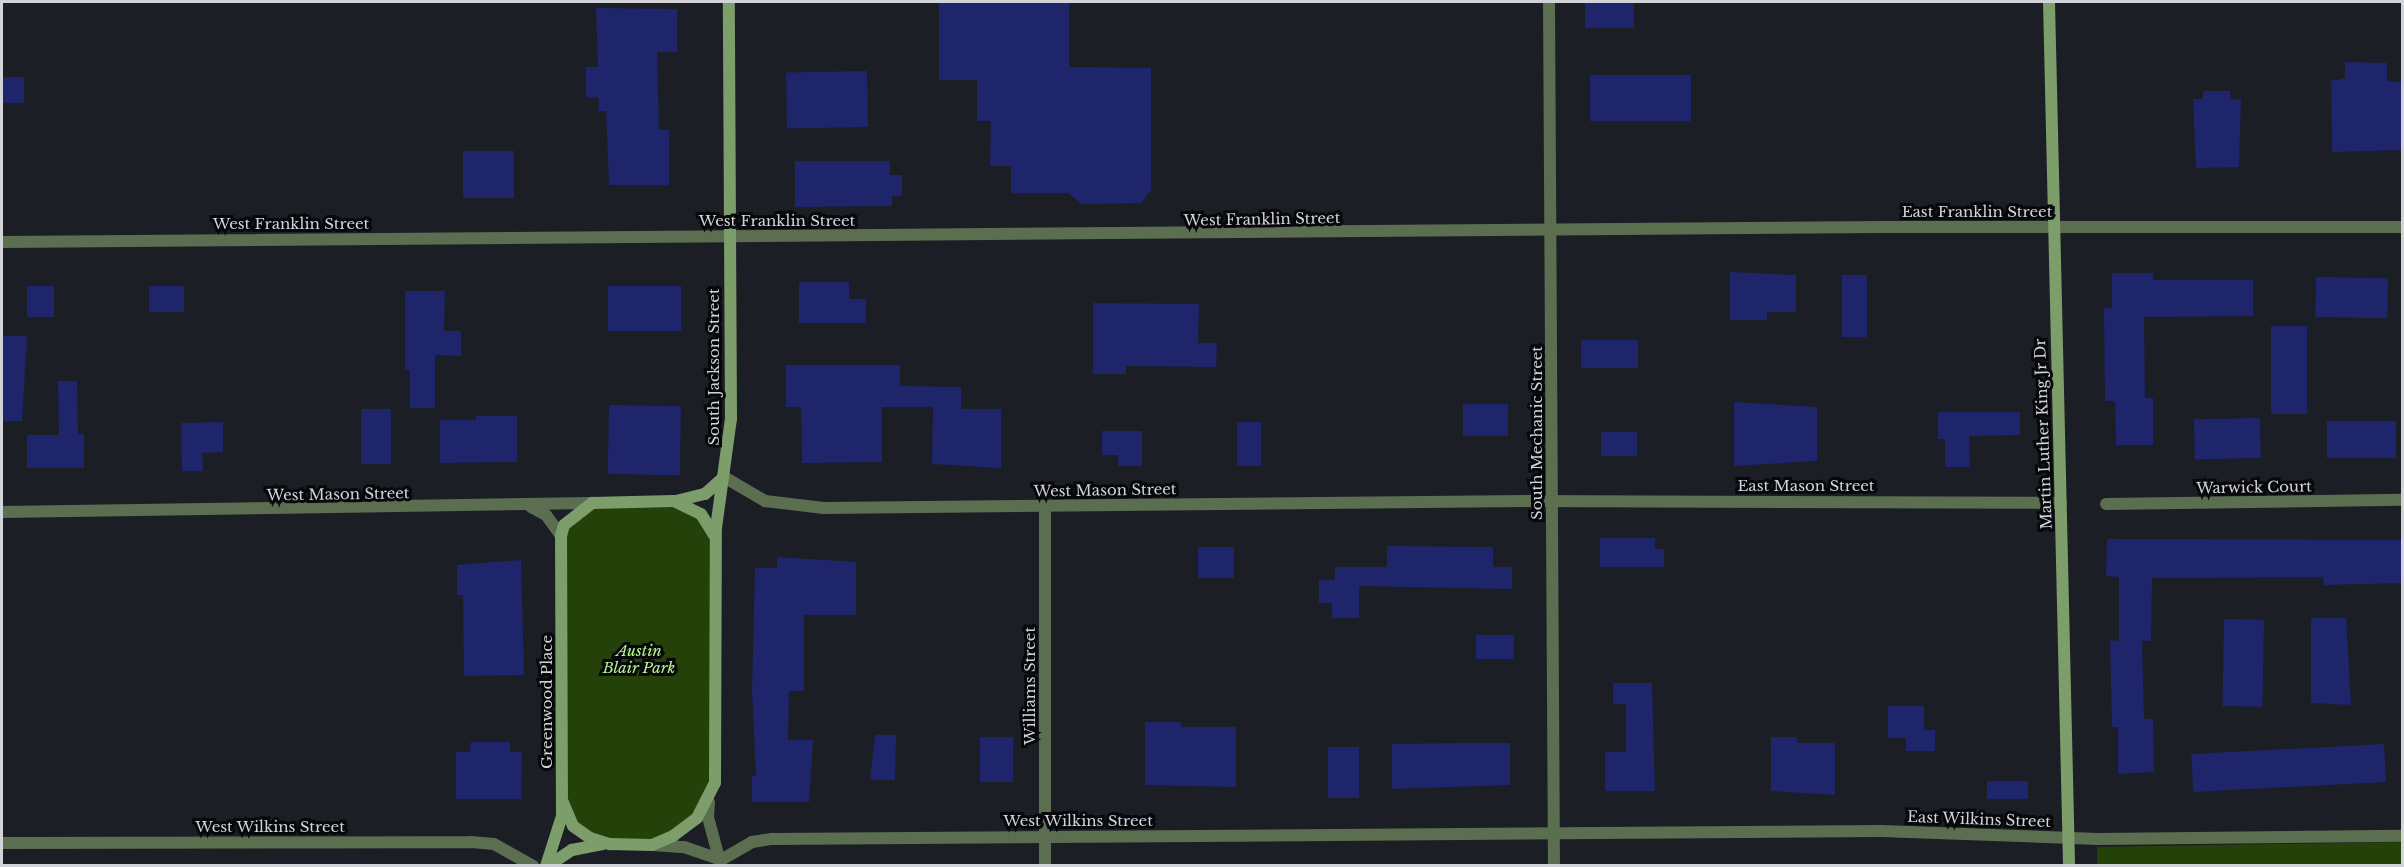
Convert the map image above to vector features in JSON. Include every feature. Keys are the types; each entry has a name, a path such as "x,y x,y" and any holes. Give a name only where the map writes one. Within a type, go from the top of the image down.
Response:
{"street":[{"name":"South Jackson Street","path":"721,863 710,823 709,802 717,770 715,545 731,419 729,2"},
{"name":"South Mechanic Street","path":"1549,2 1554,866"},
{"name":"Martin Luther King Jr Dr","path":"2049,2 2069,866"},
{"name":"East Franklin Street","path":"1552,231 2403,227"},
{"name":"West Franklin Street","path":"2,242 1552,231"},
{"name":"West Mason Street","path":"2,512 530,507 674,501 705,494 724,477 753,497 797,508 1552,501"},
{"name":"Warwick Court","path":"2106,504 2403,500"},
{"name":"West Mason Street","path":"674,501 701,514 713,530 715,545"},
{"name":"East Mason Street","path":"1552,501 2061,503"},
{"path":"561,536 568,519 592,503"},
{"name":"Williams Street","path":"1045,506 1045,866"},
{"path":"530,507 546,515 561,536"},
{"name":"Greenwood Place","path":"547,866 561,826 561,536"},
{"path":"562,800 573,826 590,838 610,844"},
{"name":"South Jackson Street","path":"652,844 688,827 709,802"},
{"name":"East Wilkins Street","path":"1553,832 1881,831 2068,837 2403,836"},
{"name":"West Wilkins Street","path":"721,863 753,842 772,839 1553,832"},
{"name":"West Wilkins Street","path":"2,843 471,842 494,844 533,866"},
{"path":"547,866 572,850 610,844 684,847 721,863"}],"green space":[{"name":"Austin Blair Park","path":"674,501 713,530 713,792 673,836 610,844 567,817 561,536 581,508"},
{"path":"2402,842 2402,865 2097,865 2097,847"}],"building":[{"path":"939,2 1069,2 1069,67 1151,68 1151,190 1141,203 1082,204 1068,193 1011,193 1011,166 990,166 991,121 977,121 977,80 939,80"},
{"path":"1585,2 1634,2 1634,28 1585,28"},
{"path":"596,8 677,9 677,52 657,52 659,130 669,130 669,185 609,185 606,111 598,111 599,98 586,97 586,67 598,67"},
{"path":"2345,62 2387,63 2387,81 2403,82 2403,150 2332,152 2331,81 2345,78"},
{"path":"867,71 868,127 787,128 786,72"},
{"path":"1590,75 1691,75 1691,121 1590,121"},
{"path":"2,77 24,77 24,103 2,103"},
{"path":"2203,91 2230,91 2231,100 2241,99 2239,167 2196,168 2193,99 2203,99"},
{"path":"463,151 514,151 514,198 463,198"},
{"path":"795,161 890,161 890,175 902,175 902,196 892,196 892,206 795,207"},
{"path":"1730,272 1796,275 1796,312 1767,312 1767,320 1730,320"},
{"path":"2112,273 2153,273 2153,280 2253,280 2253,316 2144,317 2145,398 2153,398 2153,445 2116,445 2115,401 2105,401 2104,308 2112,308"},
{"path":"1842,275 1867,275 1867,337 1842,337"},
{"path":"2316,277 2388,278 2387,318 2315,317"},
{"path":"799,282 849,282 849,299 866,299 866,323 799,323"},
{"path":"27,286 54,286 54,317 27,317"},
{"path":"149,286 184,286 184,312 149,312"},
{"path":"608,286 681,286 681,331 608,331"},
{"path":"405,291 445,291 444,331 461,331 461,356 435,355 435,408 410,408 410,370 405,370"},
{"path":"1093,303 1199,304 1198,343 1217,343 1216,367 1126,366 1126,374 1093,374"},
{"path":"2271,326 2307,326 2307,414 2271,414"},
{"path":"2,336 27,336 22,421 2,421"},
{"path":"1581,340 1638,340 1638,368 1581,368"},
{"path":"786,365 900,365 900,386 961,387 961,409 1001,409 1001,468 932,464 933,407 882,407 882,462 802,463 801,407 786,407"},
{"path":"58,381 77,381 78,434 84,434 84,468 27,468 27,435 59,435"},
{"path":"1734,402 1817,407 1817,461 1734,466"},
{"path":"1463,404 1508,404 1508,436 1463,436"},
{"path":"609,405 681,406 680,475 608,474"},
{"path":"361,409 391,409 391,464 361,464"},
{"path":"1938,412 2020,412 2020,435 1969,436 1970,467 1945,467 1945,439 1938,439"},
{"path":"476,416 517,416 517,462 440,463 440,420 476,420"},
{"path":"2260,418 2261,458 2195,459 2194,419"},
{"path":"2327,421 2396,421 2396,458 2327,458"},
{"path":"223,422 223,452 202,453 203,471 182,471 181,423"},
{"path":"1237,422 1261,422 1261,466 1237,466"},
{"path":"1102,431 1142,431 1142,466 1118,466 1118,455 1102,455"},
{"path":"1601,432 1637,432 1637,456 1601,456"},
{"path":"1600,538 1655,538 1655,549 1664,549 1664,567 1600,567"},
{"path":"2107,539 2403,540 2403,583 2324,585 2323,577 2152,578 2151,641 2142,641 2144,719 2153,719 2154,772 2118,774 2118,727 2112,727 2110,640 2119,641 2119,577 2106,576"},
{"path":"1387,546 1493,547 1493,567 1512,567 1512,589 1359,586 1359,618 1332,618 1332,603 1319,603 1319,580 1335,580 1335,567 1387,567"},
{"path":"1198,547 1234,547 1234,578 1198,578"},
{"path":"777,557 856,562 856,615 804,615 804,691 789,691 788,740 813,740 809,802 752,802 752,776 756,776 752,691 755,568 777,568"},
{"path":"521,560 524,675 464,676 463,595 457,595 457,565"},
{"path":"2311,618 2346,618 2351,705 2311,703"},
{"path":"2224,619 2264,620 2262,707 2222,706"},
{"path":"1476,635 1514,635 1514,659 1476,659"},
{"path":"1613,683 1652,683 1655,791 1605,791 1605,752 1626,752 1626,704 1613,704"},
{"path":"1888,706 1924,706 1924,730 1935,730 1935,751 1906,751 1906,738 1888,738"},
{"path":"1145,722 1181,722 1181,727 1236,727 1236,787 1145,785"},
{"path":"875,735 896,735 895,780 870,780"},
{"path":"980,737 1013,737 1013,782 980,782"},
{"path":"1771,737 1797,737 1797,743 1835,743 1835,795 1771,791"},
{"path":"471,742 510,742 510,752 522,752 521,799 456,799 456,752 470,752"},
{"path":"1510,743 1510,785 1392,789 1392,744"},
{"path":"2384,744 2386,782 2193,792 2191,754"},
{"path":"1328,747 1359,747 1359,798 1328,798"},
{"path":"1987,781 2028,781 2028,799 1987,799"}]}
